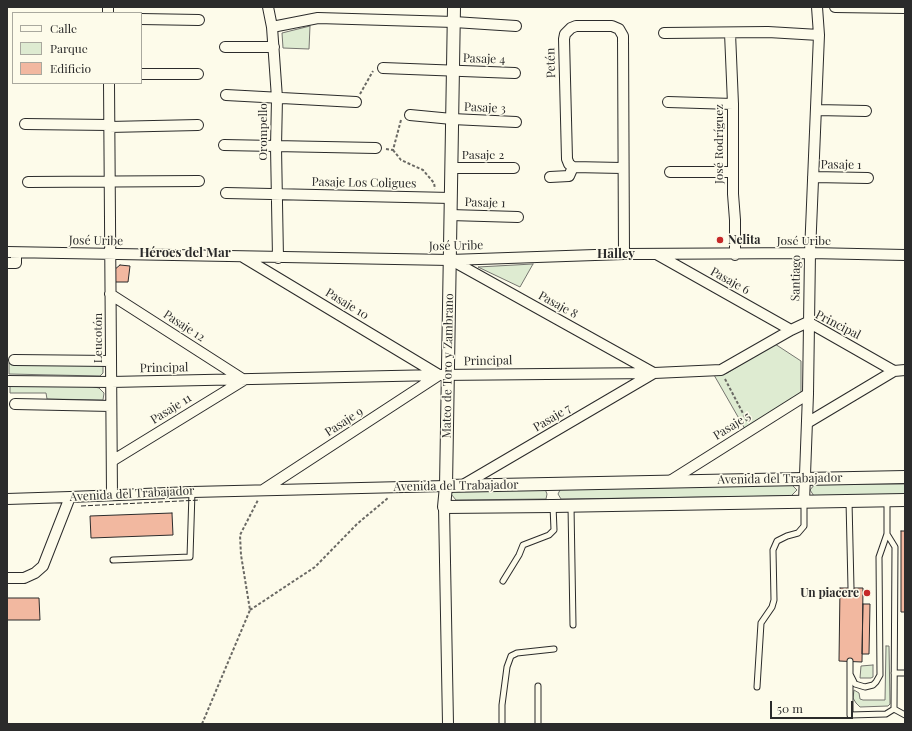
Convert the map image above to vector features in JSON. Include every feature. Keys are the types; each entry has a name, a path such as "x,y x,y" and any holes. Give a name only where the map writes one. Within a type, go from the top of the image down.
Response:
{"street":[{"name":"Orompello","path":"268,7 274,47 277,98 276,147 278,258"},
{"name":"Mateo de Toro y Zambrano","path":"448,724 444,506 446,486 443,375 450,260 454,7"},
{"name":"Santiago","path":"804,502 808,394 810,253 819,35 818,7"},
{"path":"835,7 905,8"},
{"path":"272,27 318,18 454,22 516,26"},
{"path":"142,19 199,20"},
{"name":"Petén","path":"573,168 569,164 568,159 564,39 568,30 576,26 612,26 619,29 622,36 622,168 624,254"},
{"path":"664,33 768,32 819,35"},
{"name":"José Rodríguez","path":"730,33 735,255"},
{"path":"225,47 274,47"},
{"name":"Pasaje 4","path":"383,68 515,73"},
{"path":"142,74 198,74"},
{"name":"Leucotón","path":"109,84 112,495"},
{"path":"226,95 356,102"},
{"path":"668,102 732,104"},
{"path":"816,110 866,111"},
{"name":"Pasaje 3","path":"410,116 516,122"},
{"path":"25,124 109,126 198,125"},
{"path":"224,144 266,145 276,147 376,148"},
{"name":"Pasaje 2","path":"451,168 514,168"},
{"path":"550,177 569,176 573,168 622,168"},
{"path":"670,172 732,172"},
{"name":"Pasaje 1","path":"814,177 868,178"},
{"path":"28,182 199,181"},
{"name":"Pasaje Los Coligues","path":"226,193 451,198"},
{"name":"Pasaje 1","path":"450,215 518,217"},
{"path":"7,263 16,263 12,252"},
{"name":"José Uribe","path":"12,252 450,260 624,254 735,255 810,253 905,255"},
{"name":"Pasaje 6","path":"656,254 791,330"},
{"name":"Pasaje 10","path":"241,256 443,375"},
{"name":"Pasaje 8","path":"450,260 654,373"},
{"name":"Pasaje 12","path":"110,294 244,380"},
{"name":"Principal","path":"8,381 111,382 244,380 443,375 654,373 721,370 791,330 808,322 894,371"},
{"path":"14,360 111,361"},
{"path":"807,423 894,371 905,370"},
{"name":"Pasaje 7","path":"463,485 654,373"},
{"name":"Pasaje 9","path":"263,490 443,375"},
{"name":"Pasaje 11","path":"112,461 244,380"},
{"name":"Pasaje 5","path":"670,481 808,394"},
{"path":"15,404 111,406"},
{"name":"Avenida del Trabajador","path":"7,499 192,492 463,485 905,477"},
{"path":"553,506 554,484"},
{"path":"7,578 24,578 35,573 43,566 70,497"},
{"name":"Avenida del Trabajador","path":"444,506 571,506 905,500"}],"lane":[{"path":"113,560 190,557 192,492"},
{"path":"850,674 855,684 866,687 873,685 880,675 879,556 887,534 887,501"},
{"path":"757,687 762,624 772,607 774,600 773,550 777,541 798,533 804,526 804,502"},
{"path":"849,502 851,588"},
{"path":"503,581 519,555 523,544 549,535 554,530 553,506"},
{"path":"571,506 573,625"},
{"path":"887,534 895,547 894,709"},
{"path":"502,724 502,705 507,667 511,656 517,653 554,649"},
{"path":"850,661 850,715 886,714 894,709"},
{"path":"894,673 905,673"},
{"path":"538,686 538,724"},
{"path":"894,709 905,715"}],"path":[{"path":"356,102 375,68 383,68"},
{"path":"393,150 402,115 410,116"},
{"path":"376,148 393,150 401,160 423,170 434,183 437,198"},
{"path":"721,370 752,429"},
{"path":"250,610 315,566 357,524 399,487"},
{"path":"202,724 250,610 241,555 240,535 263,490"}],"green space":[{"path":"310,26 309,49 283,48 282,33"},
{"path":"533,264 520,287 478,267"},
{"path":"775,344 801,361 801,393 745,429 714,375 727,373"},
{"path":"9,363 99,364 103,366 103,373 100,376 9,374"},
{"path":"10,385 90,386 99,388 104,393 103,400 47,399 46,393 10,393"},
{"path":"815,484 905,484 905,495 814,496 810,490"},
{"path":"792,485 797,490 791,496 561,499 558,494 561,488"},
{"path":"545,489 547,494 546,499 456,500 451,494 454,491"},
{"path":"886,646 889,646 890,704 888,706 860,707 853,698 854,690 859,693 860,699 863,700 885,700"},
{"path":"873,665 873,677 860,678 861,666"}],"building":[{"path":"120,265 130,266 128,282 114,282 114,270"},
{"path":"172,513 173,535 91,538 90,516"},
{"path":"901,531 905,531 905,612 901,612"},
{"path":"840,588 863,588 862,662 839,661"},
{"path":"7,598 39,598 40,620 7,620"},
{"path":"863,604 870,604 869,654 862,654"}],"fence":[{"path":"81,506 200,500"}],"place":[{"name":"Nelita","path":"720,240"},
{"name":"Un piacere","path":"867,593"}],"district":[{"name":"Héroes del Mar","path":"185,253"},
{"name":"Halley","path":"616,254"}]}
